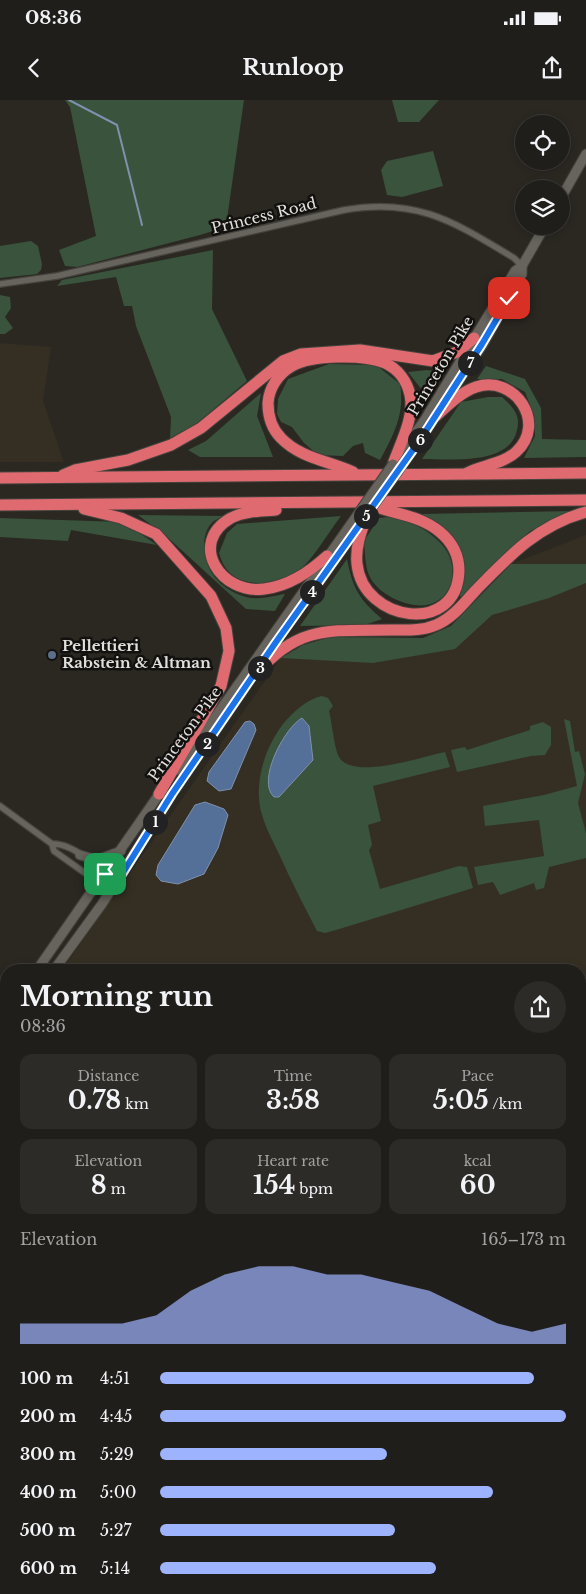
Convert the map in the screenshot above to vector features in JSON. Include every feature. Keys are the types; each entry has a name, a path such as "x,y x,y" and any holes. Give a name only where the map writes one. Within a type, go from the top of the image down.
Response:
{"highway":[{"path":"56,478 75,470 142,456 171,445 201,428 283,362 301,354 360,350 434,361 457,352 474,338"},
{"path":"358,474 321,461 293,447 275,430 269,415 269,399 274,384 285,371 296,364 321,359 360,358 386,363 404,380 410,395 412,436 393,464"},
{"path":"436,416 467,391 482,385 498,386 511,391 526,408 528,432 517,452 504,459 482,465 465,474"},
{"path":"0,478 586,472"},
{"path":"0,505 75,506 586,500"},
{"path":"363,502 379,509 420,520 445,536 454,550 459,565 454,590 443,604 428,612 404,614 387,607 371,595 362,582 349,540 368,513"},
{"path":"299,503 288,510 241,514 224,523 218,529 212,543 214,566 222,577 236,586 263,590 295,579 328,556"},
{"path":"75,506 128,520 156,534 211,596 226,628 229,651 221,686 159,794"},
{"path":"257,673 278,651 309,635 331,631 416,630 435,626 454,614 509,556 534,535 560,521 586,512"}],"main road":[{"path":"570,182 586,154"},
{"name":"Princeton Pike","path":"368,513 412,436 515,271 522,266 540,235"},
{"name":"Princeton Pike","path":"412,436 436,416 492,329 522,274 522,266"},
{"name":"Princeton Pike","path":"58,964 114,887 172,794 349,540 393,464"},
{"name":"Princeton Pike","path":"41,964 328,556 349,540"},
{"path":"80,855 98,860 121,850"}],"street":[{"name":"Princess Road","path":"0,284 58,276 344,210 373,206 416,210 450,220 514,258 522,266"},
{"path":"0,806 52,844 62,844 80,855 105,874 114,887"},
{"path":"52,844 54,851 98,883 114,887"}],"shaded area":[{"path":"0,343 51,347 43,401 64,462 0,462"},
{"path":"586,535 586,964 66,964 281,658 303,645 331,637 423,638 451,626 511,564"}],"green space":[{"path":"65,100 244,100 227,219 216,230 200,235 77,267 65,266 59,250 96,236 70,107"},
{"path":"392,100 439,100 419,122 398,122"},
{"path":"433,151 443,186 402,197 387,195 381,170 387,161"},
{"path":"31,241 38,246 42,264 41,270 37,274 0,278 0,246"},
{"path":"213,250 212,309 247,381 196,424 170,438 171,417 136,326 132,306 124,306 116,277 57,286 62,280"},
{"path":"0,295 10,297 11,308 5,317 13,328 5,334 0,334"},
{"path":"329,364 376,365 400,384 400,414 394,432 380,460 365,453 363,443 353,446 343,456 318,455 304,443 292,427 281,422 277,414 278,399 288,379"},
{"path":"486,366 525,379 541,408 542,439 586,440 586,457 524,458 535,436 534,415 525,392 502,379 477,379"},
{"path":"427,370 443,372 432,388 422,390 408,372"},
{"path":"261,393 257,416 273,457 200,457 188,450 206,441"},
{"path":"488,397 502,397 515,412 518,425 512,442 503,450 477,458 422,459 461,402"},
{"path":"573,511 530,531 461,598 459,593 464,566 458,546 443,529 421,514"},
{"path":"138,515 224,516 212,523 205,537 205,554 210,570 220,583 234,593 243,596 259,598 285,594 275,611 246,609 165,535"},
{"path":"341,516 302,568 295,574 277,581 256,583 237,578 224,566 219,553 227,533 237,524"},
{"path":"397,516 428,532 437,539 450,557 452,580 447,592 437,601 419,605 399,601 380,590 373,583 369,575 365,559 364,541 379,518"},
{"path":"0,518 123,522 157,545 71,530 68,541 0,537"},
{"path":"347,559 358,593 382,619 365,625 300,626"},
{"path":"511,564 586,564 586,583 549,598 492,615 455,649 373,663 281,658 303,645 331,637 423,638 451,626"},
{"path":"322,696 328,698 333,706 329,711 336,747 339,757 347,764 359,767 373,767 406,762 445,752 450,767 373,786 381,821 368,825 372,845 369,850 380,889 459,866 467,867 473,888 336,930 325,933 317,931 266,828 260,806 259,781 270,745 283,724 301,707 311,700"},
{"path":"564,719 570,721 575,752 579,751 585,774 578,803 586,833 586,858 549,867 544,888 536,890 534,883 500,895 493,882 478,885 474,867 544,856 539,820 485,826 483,806 544,795 577,786"},
{"path":"543,722 551,727 551,745 545,755 531,756 457,772 451,750 465,747 467,750 530,730 530,726"}],"water":[{"path":"302,718 309,726 313,760 279,797 274,797 269,789 270,767 288,732"},
{"path":"250,721 254,724 256,730 231,789 219,791 207,781 209,772 245,722"},
{"path":"205,802 224,809 228,815 218,848 204,874 178,884 161,881 156,875 158,865 195,805"}],"waterway":[{"path":"69,100 117,125 142,225"}],"place":[{"name":"Pellettieri Rabstein & Altman","path":"52,655"}],"route":[{"path":"105,874 114,887 172,794 257,673 276,642 420,440 482,344 509,298"}]}
